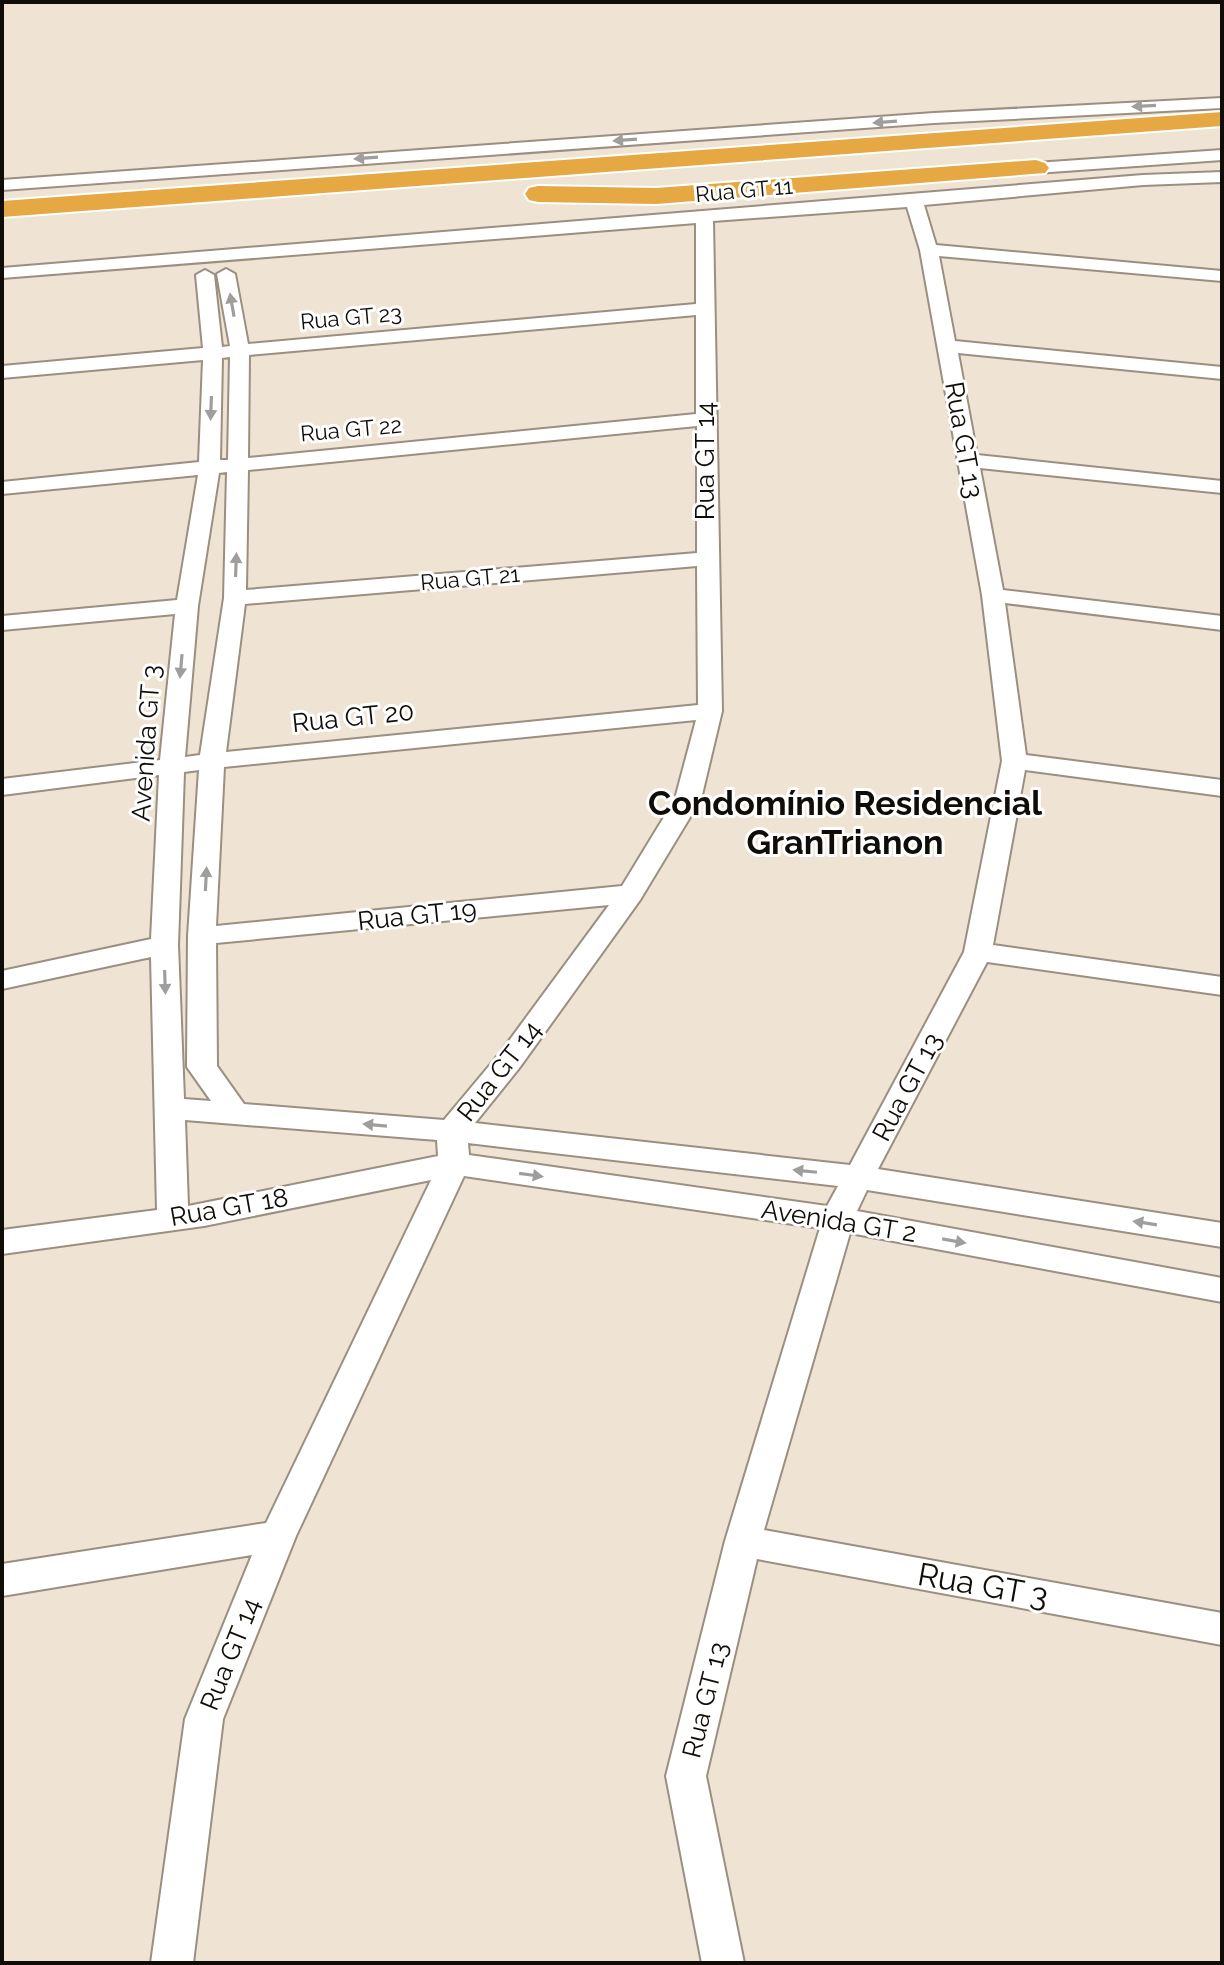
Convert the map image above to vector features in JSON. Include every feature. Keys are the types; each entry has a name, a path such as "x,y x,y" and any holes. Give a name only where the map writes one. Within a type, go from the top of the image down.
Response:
{"highway":[{"path":"2,209 1222,119"},
{"path":"2,225 1222,136"},
{"path":"1015,149 1005,156 1009,162 1036,168"},
{"path":"424,193 656,196 1036,168"}],"street":[{"path":"2,185 919,119 1222,103"},
{"path":"1036,168 1222,155"},
{"name":"Rua GT 11","path":"216,266 269,250 914,201 1143,180 1222,177"},
{"name":"Rua GT 13","path":"723,1963 686,1776 743,1541 838,1219 856,1177 884,1133 978,952 1014,761 993,595 929,250 914,201"},
{"name":"Rua GT 14","path":"172,1963 204,1719 278,1536 454,1164 452,1131 510,1060 631,894 688,799 710,711 704,217"},
{"path":"929,250 1222,276"},
{"path":"2,273 156,259 216,266 240,351 235,598 212,761 202,936 202,1067 236,1114"},
{"name":"Avenida GT 3","path":"173,1217 164,945 172,766 187,606 209,469 216,266"},
{"name":"Rua GT 23","path":"2,372 704,309"},
{"path":"947,346 1222,373"},
{"name":"Rua GT 22","path":"2,488 705,419"},
{"path":"966,460 1222,487"},
{"name":"Rua GT 21","path":"235,598 706,559"},
{"path":"993,595 1222,623"},
{"path":"2,623 187,606"},
{"name":"Rua GT 20","path":"2,787 212,761 710,711"},
{"path":"1014,761 1222,788"},
{"name":"Rua GT 19","path":"202,936 631,894"},
{"path":"2,980 164,945"},
{"path":"978,952 1222,986"},
{"name":"Avenida GT 2","path":"169,1108 452,1131 856,1177 1222,1235"},
{"name":"Avenida GT 2","path":"454,1164 838,1219 1222,1290"},
{"name":"Rua GT 18","path":"2,1242 204,1215 454,1164"},
{"path":"2,1580 278,1536"},
{"name":"Rua GT 3","path":"743,1541 1222,1629"}],"district":[{"name":"Condomínio Residencial GranTrianon","path":"845,822"}]}
